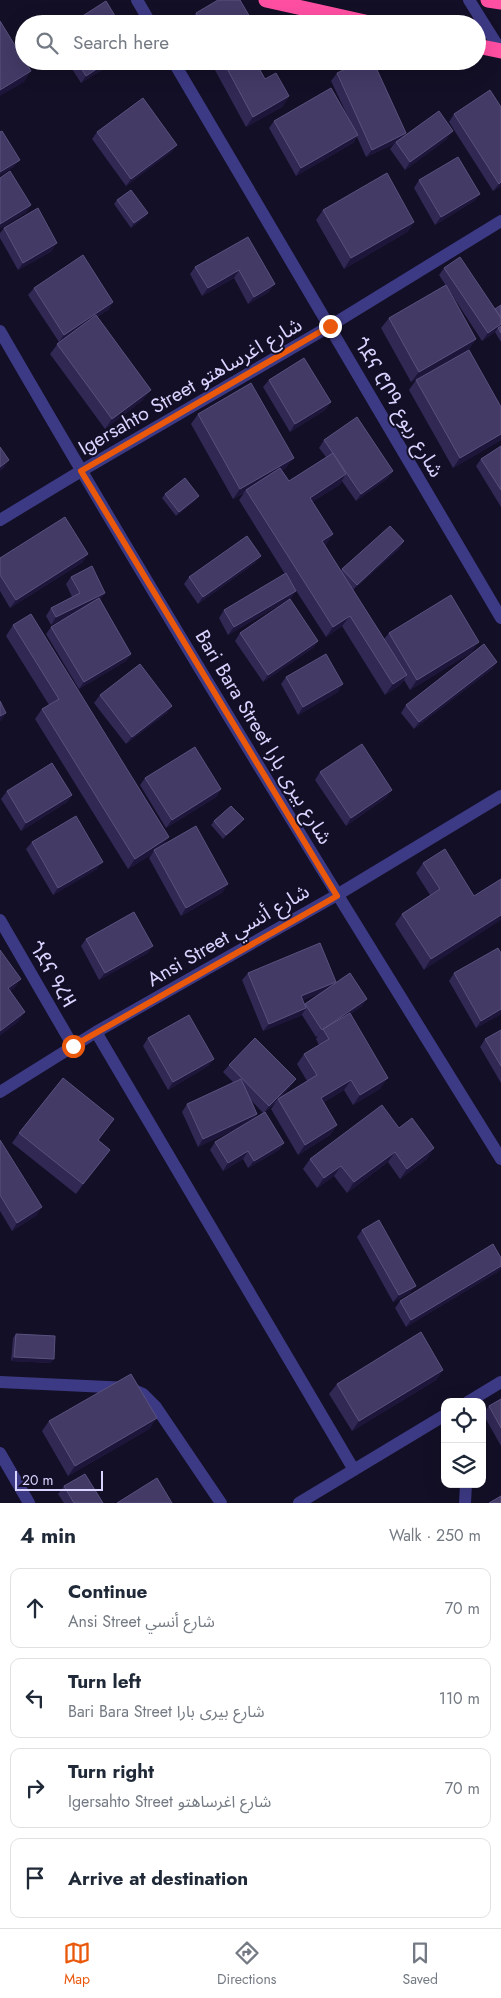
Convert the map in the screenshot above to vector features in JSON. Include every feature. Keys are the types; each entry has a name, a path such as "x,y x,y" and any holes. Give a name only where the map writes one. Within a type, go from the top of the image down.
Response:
{"highway":[{"path":"266,0 334,15"},
{"path":"488,0 501,2"},
{"path":"486,48 501,51"}],"street":[{"path":"137,0 146,15"},
{"path":"469,0 478,15"},
{"path":"486,27 501,51"},
{"name":"ጎደና ሮቦዓ شارع ربوع","path":"178,70 501,618"},
{"name":"Igersahto Street شارع اغرساهتو","path":"0,520 330,326 501,220"},
{"name":"Bari Bara Street شارع بيرى بارا","path":"0,331 81,471 337,896 501,1159"},
{"name":"Ansi Street شارع أنسي","path":"0,1092 96,1032 337,896 501,796"},
{"name":"ጎደና ዓረዛ","path":"0,920 73,1046"},
{"path":"96,1032 354,1470"},
{"path":"0,1382 129,1388 143,1394 156,1407 221,1503"},
{"path":"477,1398 501,1382"},
{"path":"299,1503 441,1418"},
{"path":"0,1453 29,1503"},
{"path":"465,1503 466,1488"}],"building":[{"path":"218,0 240,0 249,15 197,15 196,13"},
{"path":"106,1 115,15 84,15"},
{"path":"0,21 15,45 15,70 31,71 0,90"},
{"path":"82,70 95,70 86,76"},
{"path":"228,70 260,70 265,79 276,73 289,96 253,117"},
{"path":"343,70 377,70 406,133 372,150 337,73"},
{"path":"331,88 358,135 301,168 274,121"},
{"path":"490,90 501,107 501,182 499,184 454,114"},
{"path":"143,98 177,145 131,179 97,132"},
{"path":"439,111 453,131 410,162 396,142"},
{"path":"2,131 20,160 0,172 0,132"},
{"path":"458,157 480,194 441,217 419,180"},
{"path":"10,171 31,205 0,224 0,178"},
{"path":"387,173 414,222 351,258 323,210"},
{"path":"131,190 148,213 134,223 117,200"},
{"path":"38,208 57,243 23,263 4,228"},
{"path":"248,237 275,284 254,297 239,270 208,288 195,267"},
{"path":"83,255 113,302 64,335 34,288"},
{"path":"460,257 501,318 501,324 488,333 444,268"},
{"path":"446,285 476,339 419,372 389,318"},
{"path":"501,305 501,318 495,309"},
{"path":"96,315 151,390 112,419 57,344"},
{"path":"469,350 501,407 501,434 460,458 416,380"},
{"path":"304,358 331,402 295,424 269,380"},
{"path":"251,383 294,458 240,489 198,414"},
{"path":"357,417 393,471 361,494 324,440"},
{"path":"501,446 501,490 481,459"},
{"path":"0,447 9,460 0,467"},
{"path":"333,453 346,474 310,498 333,534 322,541 407,675 393,684 350,616 333,627 246,490 280,468 289,481"},
{"path":"185,478 199,496 179,512 165,494"},
{"path":"65,517 88,554 16,600 0,575 0,558"},
{"path":"390,526 404,541 357,585 342,569"},
{"path":"247,536 261,556 203,597 189,577"},
{"path":"92,566 105,593 56,617 51,608 80,593 71,577"},
{"path":"286,573 296,591 234,627 224,610"},
{"path":"451,595 479,642 417,680 389,633"},
{"path":"99,598 131,654 84,682 51,627"},
{"path":"290,599 318,641 268,675 240,633"},
{"path":"31,614 169,837 135,859 42,709 59,699 13,625"},
{"path":"484,644 497,662 419,722 406,705"},
{"path":"326,654 343,684 303,707 286,677"},
{"path":"140,664 172,706 132,737 100,695"},
{"path":"0,701 6,713 0,716"},
{"path":"362,744 392,790 351,818 320,772"},
{"path":"195,747 221,789 172,820 145,778"},
{"path":"52,763 72,795 26,823 7,791"},
{"path":"231,806 244,819 226,835 214,821"},
{"path":"76,816 103,862 58,888 32,842"},
{"path":"196,826 228,884 186,908 154,850"},
{"path":"445,849 474,896 501,879 501,915 431,959 402,914 440,889 423,863"},
{"path":"134,912 153,946 105,973 86,939"},
{"path":"320,943 336,982 301,996 306,1008 269,1024 248,973"},
{"path":"498,948 501,953 501,1009 481,1021 454,973"},
{"path":"0,950 21,979 8,988 25,1012 0,1031"},
{"path":"350,973 367,999 322,1030 305,1004"},
{"path":"350,1013 388,1078 360,1095 351,1080 321,1098 337,1125 305,1145 278,1099 317,1075 304,1054 329,1039 323,1029"},
{"path":"189,1015 214,1059 173,1082 148,1038"},
{"path":"501,1030 501,1066 485,1039"},
{"path":"255,1038 296,1079 269,1106 229,1065"},
{"path":"63,1078 114,1119 98,1140 110,1150 83,1184 19,1133"},
{"path":"241,1079 257,1114 203,1139 187,1104"},
{"path":"382,1105 399,1128 412,1118 434,1148 407,1169 395,1152 354,1182 341,1166 324,1178 310,1159"},
{"path":"265,1112 284,1143 254,1161 248,1151 228,1163 215,1142"},
{"path":"0,1140 42,1207 17,1223 0,1195"},
{"path":"379,1220 416,1286 399,1295 362,1230"},
{"path":"493,1244 501,1258 501,1266 411,1320 400,1301"},
{"path":"421,1332 443,1370 359,1421 337,1384"},
{"path":"16,1334 55,1336 54,1359 14,1357"},
{"path":"131,1374 157,1418 75,1466 49,1421"},
{"path":"501,1399 501,1428 489,1406"},
{"path":"85,1474 103,1503 74,1503 64,1486"},
{"path":"157,1478 172,1503 117,1503"},
{"path":"501,1496 501,1503 489,1503"}],"route":[{"path":"73,1046 337,896 81,471 330,326"}]}
